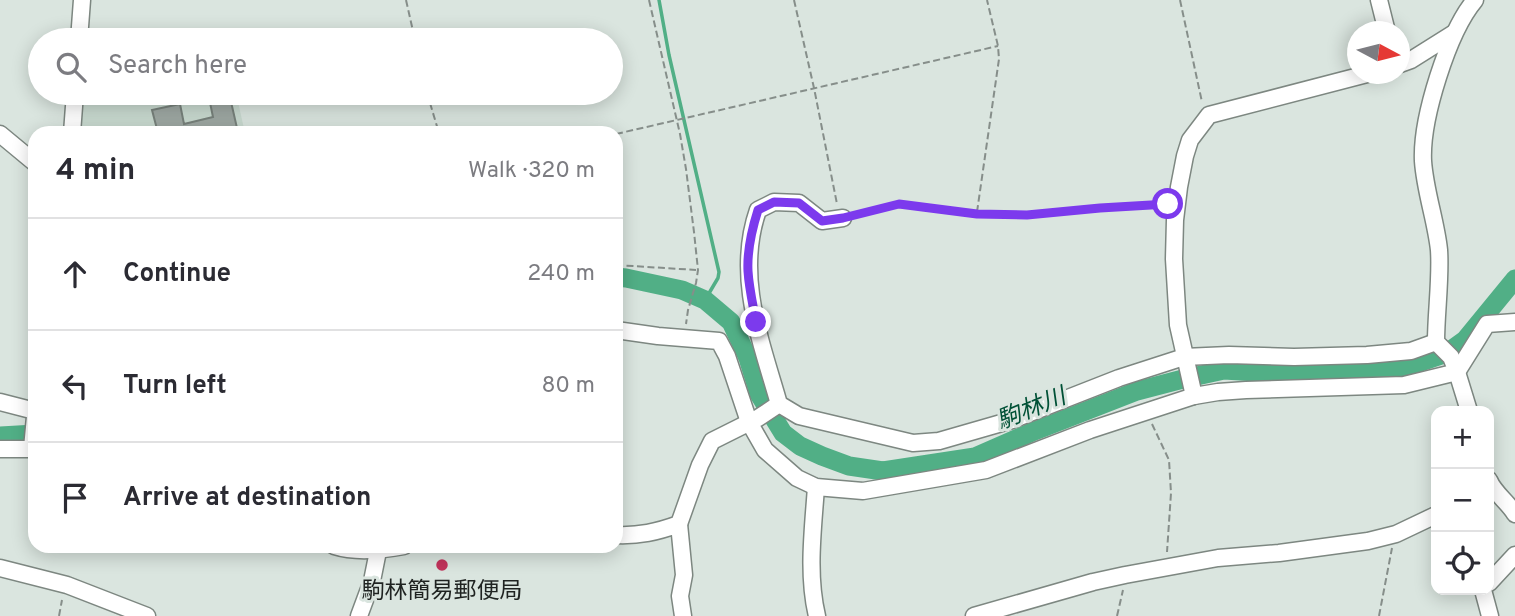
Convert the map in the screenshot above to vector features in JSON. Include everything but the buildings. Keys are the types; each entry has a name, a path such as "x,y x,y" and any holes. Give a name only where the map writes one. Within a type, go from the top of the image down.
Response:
{"street":[{"path":"80,28 82,0"},
{"path":"1380,0 1385,21"},
{"path":"1467,406 1451,357 1436,342 1439,250 1423,160 1424,127 1439,76 1454,33 1475,0"},
{"path":"1410,55 1454,33"},
{"path":"1410,62 1439,76"},
{"path":"1194,396 1178,326 1174,260 1174,220 1190,140 1209,115 1347,79"},
{"path":"73,126 74,105"},
{"path":"0,134 28,157"},
{"path":"843,218 822,221 799,203 774,202 758,210 749,246 748,270 756,322 779,404 799,416 913,443 939,441 1012,420 1119,378 1184,357 1367,355 1411,352 1436,342"},
{"path":"623,331 719,341 727,356 749,422 765,450 797,478 816,487 863,491 986,470 1090,430 1194,396 1246,390 1404,385 1457,372 1487,324 1515,322"},
{"path":"0,402 28,409"},
{"path":"682,616 680,596 684,575 679,524 700,465 712,441 758,418 779,404"},
{"path":"0,449 28,449"},
{"path":"816,487 811,572 817,616"},
{"path":"1494,489 1515,514"},
{"path":"974,616 1080,585 1125,575 1219,558 1368,541 1396,534 1431,517"},
{"path":"623,536 638,536 679,524"},
{"path":"359,616 372,581 378,553"},
{"path":"1494,578 1515,555"},
{"path":"0,568 67,585 146,616"},
{"path":"1484,595 1490,616"}],"path":[{"path":"406,0 412,28"},
{"path":"649,0 686,169 698,270 688,310 685,339"},
{"path":"794,0 836,203 843,218 899,204 977,214 1027,215 1100,208 1177,205"},
{"path":"977,214 999,59 988,0"},
{"path":"1180,0 1203,106 1209,115"},
{"path":"623,132 998,46"},
{"path":"431,105 437,126"},
{"path":"623,265 698,270"},
{"path":"1146,411 1169,460 1171,493 1167,568"},
{"path":"1379,616 1396,534"},
{"path":"1117,616 1125,575"},
{"path":"59,616 67,585"}],"shaded area":[{"path":"80,105 239,105 243,126 79,126"}],"waterway":[{"path":"659,0 719,272 705,300"},
{"name":"駒林川","path":"623,278 682,290 705,300 731,322 748,358 759,394 783,433 800,446 822,456 849,466 883,471 975,457 1137,391 1224,370 1344,374 1403,368 1447,353 1465,340 1515,279"},
{"name":"駒林川","path":"0,436 28,434"}],"place":[{"name":"駒林簡易郵便局","path":"442,565"}],"route":[{"path":"756,322 748,270 749,246 758,210 774,202 799,203 822,221 899,204 977,214 1027,215 1168,204"}]}
